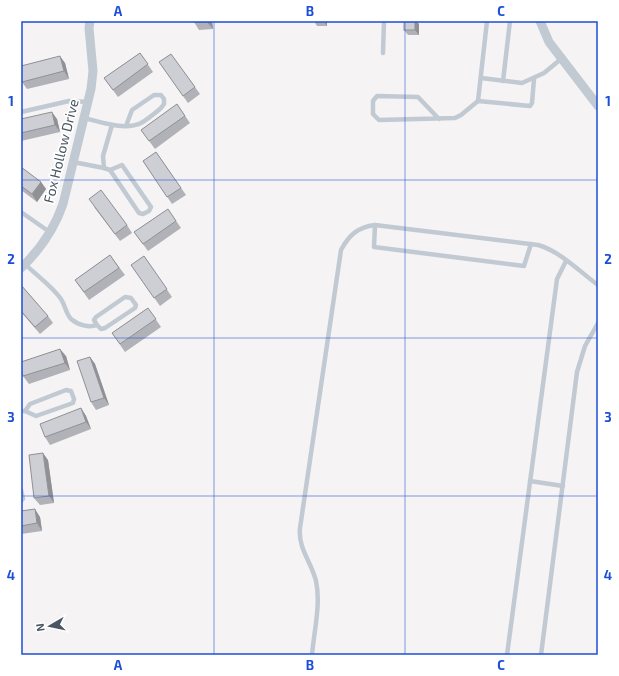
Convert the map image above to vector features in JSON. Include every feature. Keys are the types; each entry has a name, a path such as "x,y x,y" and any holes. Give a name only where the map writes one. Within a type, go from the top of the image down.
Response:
{"street":[{"path":"540,21 549,42 598,106"},
{"name":"Fox Hollow Drive","path":"23,266 38,251 51,233 63,204 89,102 93,71 88,23"}],"lane":[{"path":"383,53 384,21"},
{"path":"439,119 418,97 377,96 373,101 373,114 379,120 439,119 461,115 478,101 487,21"},
{"path":"503,81 510,21"},
{"path":"481,78 522,83 534,78 562,59"},
{"path":"478,101 530,106 532,103 534,78"},
{"path":"84,118 112,125 126,126 140,123 161,108 164,104 164,99 161,95 154,95 132,110 126,126"},
{"path":"21,112 69,101 89,102"},
{"path":"104,168 103,156 112,125"},
{"path":"73,162 110,170 139,213 143,214 149,211 151,207 122,165 110,170"},
{"path":"21,212 51,233"},
{"path":"375,225 374,247 524,266 531,244"},
{"path":"312,655 318,594 315,579 299,539 300,528 341,250 353,233 364,226 375,225 531,244 544,247 566,260 598,285"},
{"path":"507,655 557,279 566,260"},
{"path":"23,266 61,299 71,319 80,324 91,327 97,325"},
{"path":"125,297 131,298 136,305 135,308 105,328 101,329 97,325 94,320 96,317 125,297"},
{"path":"541,655 577,372 585,346 598,323"},
{"path":"66,390 71,391 74,399 73,403 36,416 23,411 30,404 66,390"},
{"path":"530,481 562,486"},
{"path":"21,490 23,499 21,501"}],"building":[{"path":"207,21 207,22 194,22"},
{"path":"404,21 415,21 415,30 404,30"},
{"path":"140,53 148,64 113,90 104,78"},
{"path":"171,54 195,87 183,96 159,62"},
{"path":"60,56 64,71 22,82 21,66"},
{"path":"177,104 185,116 149,141 141,130"},
{"path":"52,112 55,125 21,133 21,119"},
{"path":"156,152 181,188 167,197 143,161"},
{"path":"21,167 41,182 32,194 21,186"},
{"path":"101,190 127,225 115,234 89,199"},
{"path":"168,209 176,221 143,244 134,232"},
{"path":"110,255 119,268 84,292 75,280"},
{"path":"144,256 167,289 154,298 131,265"},
{"path":"21,285 48,316 35,327 21,311"},
{"path":"148,308 156,319 120,344 112,333"},
{"path":"60,349 65,363 23,376 21,362"},
{"path":"90,357 104,398 91,402 77,361"},
{"path":"81,408 86,422 45,437 40,424"},
{"path":"43,453 49,496 34,498 29,455"},
{"path":"35,509 37,523 21,526 21,511"}]}
